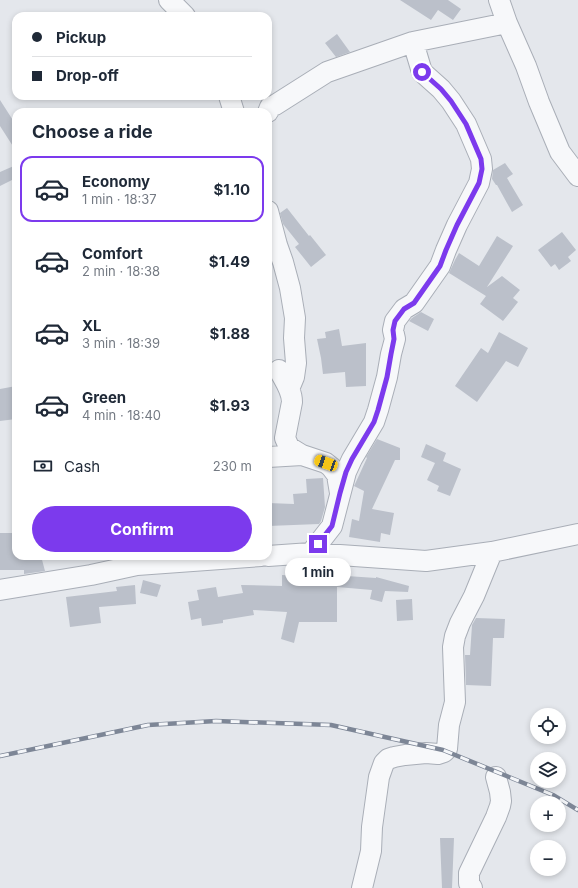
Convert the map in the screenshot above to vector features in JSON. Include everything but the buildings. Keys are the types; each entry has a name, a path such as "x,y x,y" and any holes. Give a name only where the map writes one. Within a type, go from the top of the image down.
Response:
{"street":[{"path":"169,0 181,12"},
{"path":"499,0 560,152 578,176"},
{"path":"270,108 327,72 413,42 507,23"},
{"path":"311,553 332,526 346,472 374,422 387,377 394,339 393,330 395,321 404,309 414,303 440,266 457,225 479,183 482,169 481,159 466,124 441,89 422,72 413,42"},
{"path":"272,226 290,288 294,318 296,363 294,377 289,389"},
{"path":"279,370 292,396 286,438 289,447 302,455 326,463 331,467 337,475 340,493"},
{"path":"272,456 302,455"},
{"path":"272,556 311,553 426,561 492,552 578,534"},
{"path":"362,888 370,851 379,777 384,764 388,759 394,757 426,753 438,754 447,749 449,725 455,702 453,647 455,636 474,596 492,552"},
{"path":"0,590 91,575 137,565 206,560"},
{"path":"472,888 469,883 469,872 500,806 500,792 496,777"}],"railway":[{"path":"0,756 148,725 216,721 331,725 443,750 553,795 578,810"}],"route":[{"path":"318,544 332,526 346,472 361,442 374,422 387,377 394,339 393,330 395,321 404,309 414,303 431,281 440,266 457,225 479,183 482,169 481,159 466,124 441,89 422,72"}]}
